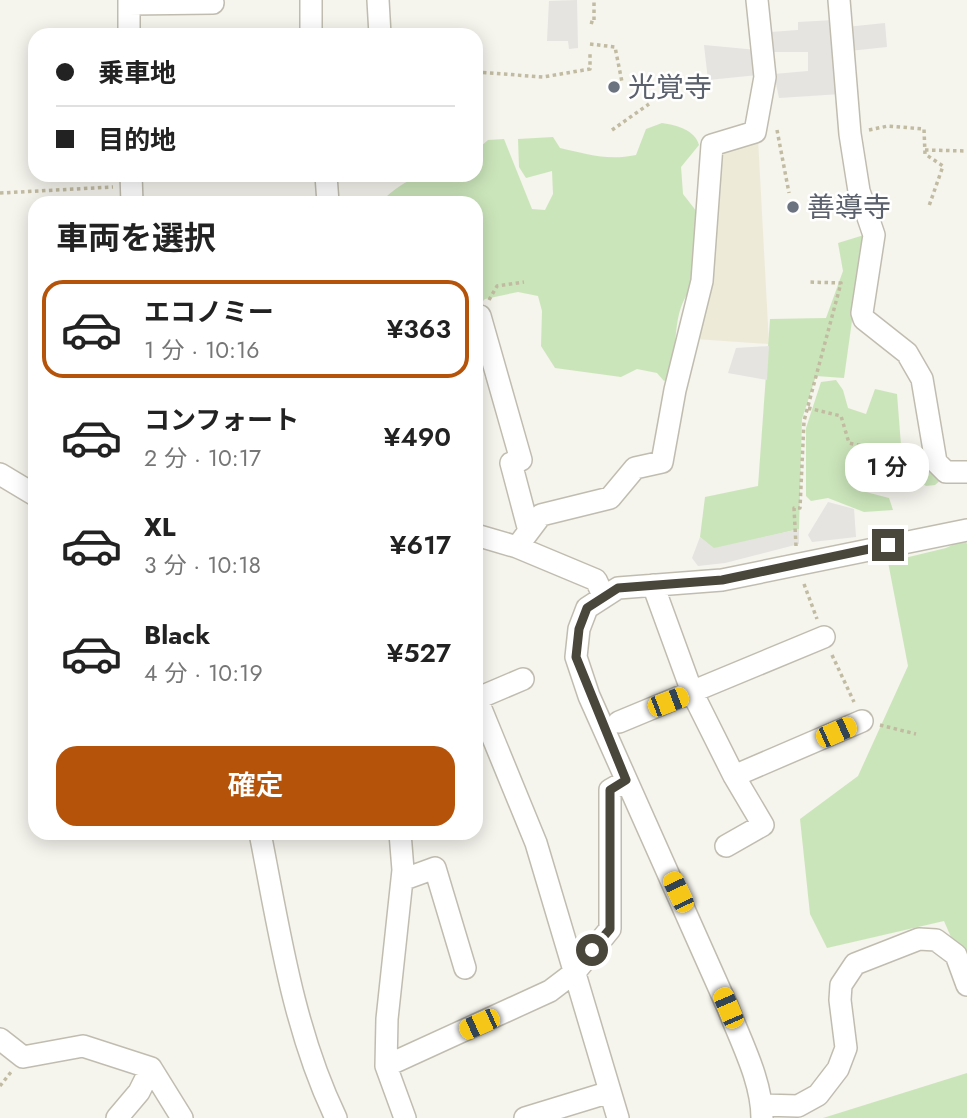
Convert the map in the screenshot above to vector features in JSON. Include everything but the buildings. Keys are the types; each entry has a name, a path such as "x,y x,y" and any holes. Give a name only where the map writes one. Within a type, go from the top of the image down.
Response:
{"street":[{"path":"311,0 311,28"},
{"path":"378,0 380,28"},
{"path":"523,539 541,515 610,498 635,468 662,462 675,390 702,281 712,145 755,132 765,77 757,0"},
{"path":"839,0 850,134 859,191 874,235 863,316 907,353 922,379 936,462 946,472 967,471"},
{"path":"130,28 129,2 213,4"},
{"path":"483,327 521,460 511,463 523,539"},
{"path":"0,474 28,491"},
{"path":"967,530 722,580 618,588 603,595 587,608 579,629 576,657 626,780 728,1008 762,1112 798,1106 818,1095 838,1069 846,1048 840,1000 841,985 855,964 919,939 936,940 956,954 967,985"},
{"path":"483,536 523,539 596,580 603,595"},
{"path":"653,585 692,692 734,776 763,825 726,846"},
{"path":"619,722 824,637"},
{"path":"483,696 523,679"},
{"path":"483,716 536,843 618,1118"},
{"path":"734,776 862,721"},
{"path":"386,1066 550,991 575,972 610,929 610,790 626,780"},
{"path":"261,840 290,987 324,1094 336,1118"},
{"path":"400,840 402,880 387,1019 386,1066 405,1118"},
{"path":"402,880 435,868 465,968"},
{"path":"0,1039 23,1057 83,1046 150,1068 182,1118"},
{"path":"117,1118 139,1092 150,1068"},
{"path":"525,1118 610,1092"}],"path":[{"path":"590,22 594,23 594,0"},
{"path":"590,44 615,47 622,82"},
{"path":"483,73 543,77 590,69 590,51"},
{"path":"612,130 649,104"},
{"path":"850,134 888,126 924,129 925,154 943,166 929,206"},
{"path":"778,136 789,193"},
{"path":"925,150 967,151"},
{"path":"0,193 131,188"},
{"path":"483,311 497,286 524,282"},
{"path":"809,282 841,283 804,421 800,508 794,508 796,563 824,637 862,721 916,734"},
{"path":"808,408 841,416 849,443 904,455"}],"shaded area":[{"path":"577,0 578,48 569,49 568,41 547,41 549,1"},
{"path":"835,20 841,94 779,98 774,74 808,71 808,52 772,52 771,32 798,30 798,22"},
{"path":"885,23 887,47 849,51 846,27"},
{"path":"704,45 757,50 758,75 708,80"},
{"path":"758,139 769,344 695,339 720,152"},
{"path":"769,346 767,380 728,373 736,348"},
{"path":"828,502 854,509 856,537 812,542 808,535"},
{"path":"799,529 799,544 725,563 698,566 692,558 700,537 714,548"}],"green space":[{"path":"662,123 679,127 694,136 699,145 681,167 683,194 697,212 697,284 689,292 679,313 674,375 664,381 657,373 637,369 621,377 555,368 541,346 542,311 538,296 518,292 483,301 483,196 387,196 406,182 483,182 483,144 488,140 504,139 532,209 545,210 553,194 552,171 526,178 519,167 518,139 553,137 560,148 597,156 626,157 636,155 646,129"},
{"path":"864,235 844,378 816,376 802,419 799,529 714,549 700,537 705,497 758,486 770,319 826,318 843,271 838,243"},
{"path":"836,380 843,390 848,408 866,414 875,389 897,394 902,458 922,458 943,478 935,485 926,486 906,471 867,475 860,485 862,491 889,498 893,510 864,512 828,498 811,501 806,496 806,428 821,382"},
{"path":"965,539 967,974 944,921 827,948 810,914 800,819 858,776 908,666 888,562 946,548"},
{"path":"967,1073 967,1118 823,1118"}],"place":[{"name":"光覚寺","path":"614,87"},
{"name":"善導寺","path":"793,207"}],"route":[{"path":"592,950 610,929 610,790 626,780 589,696 576,657 579,629 587,608 603,595 618,588 722,580 888,545"}]}
